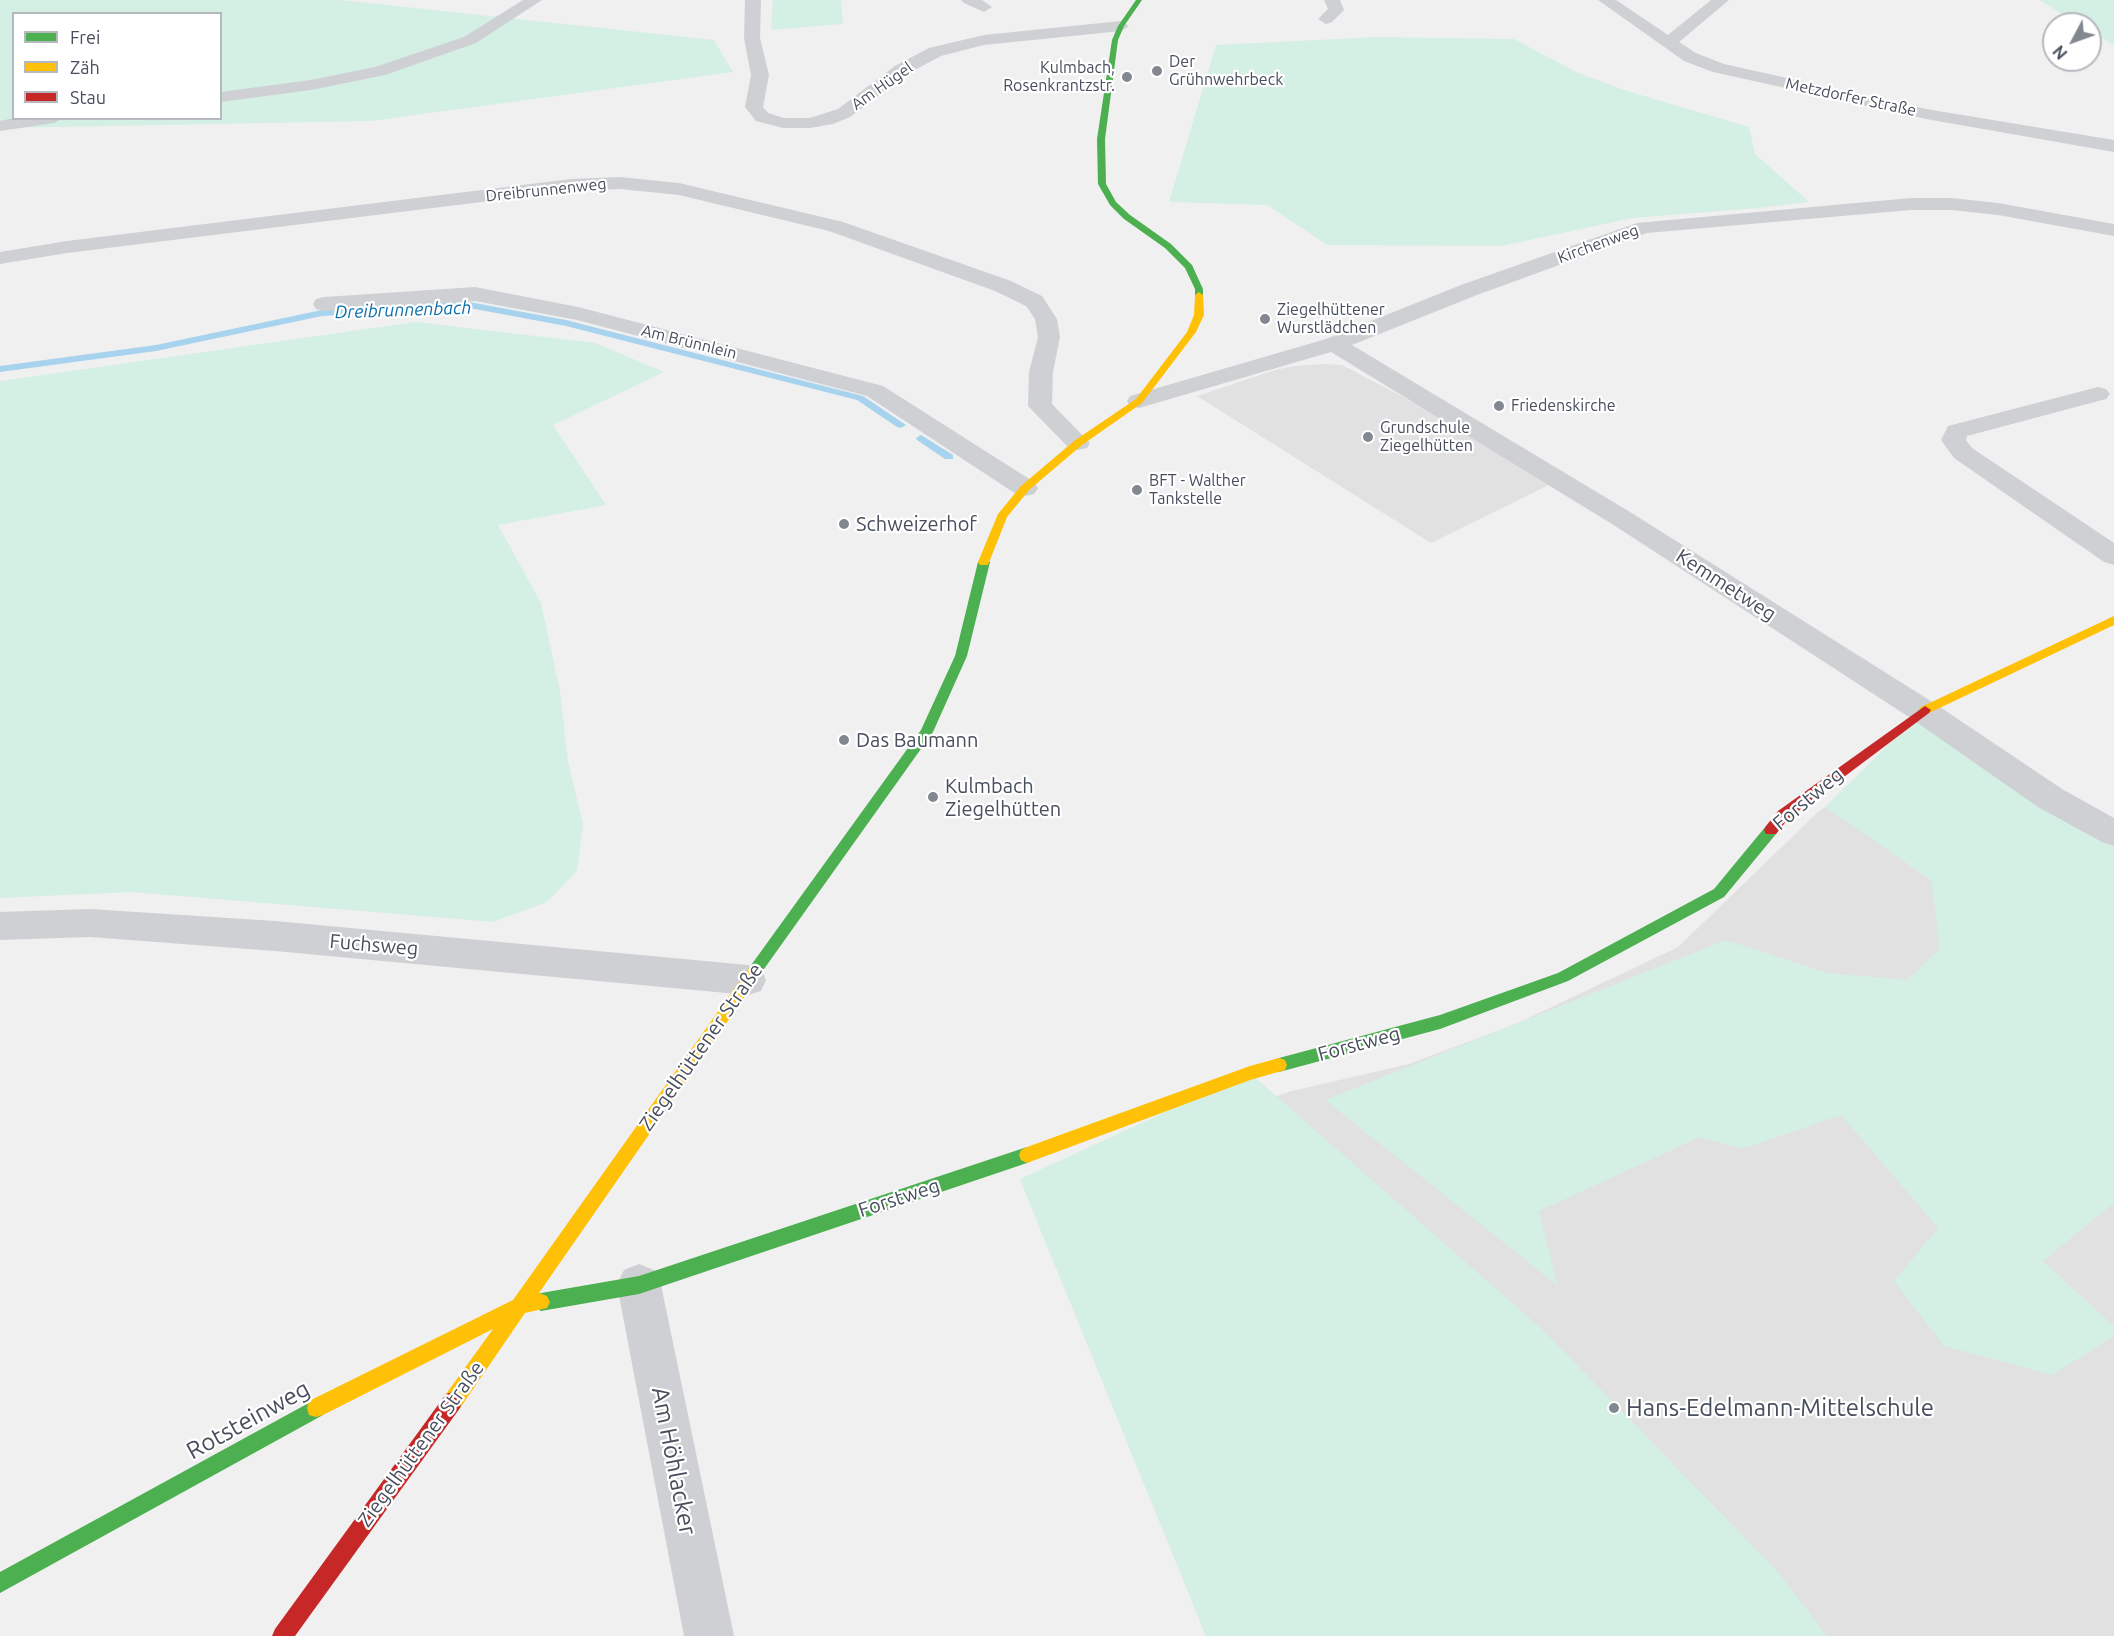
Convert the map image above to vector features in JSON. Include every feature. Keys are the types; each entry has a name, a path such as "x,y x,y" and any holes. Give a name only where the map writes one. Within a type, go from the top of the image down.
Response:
{"street":[{"path":"222,97 311,85 379,71 470,40 534,0"},
{"name":"Am Hügel","path":"753,0 752,38 760,75 758,95 754,106 762,117 783,123 810,123 827,120 844,113 901,70 935,52 984,40 1121,26"},
{"path":"969,0 984,7"},
{"name":"Ziegelhüttener Straße","path":"282,1636 522,1305 748,980 927,732 962,656 986,554 1002,516 1025,488 1078,443 1139,401 1191,332 1199,315 1199,289 1189,267 1168,246 1127,217 1113,203 1102,184 1101,138 1115,40 1121,26 1139,0"},
{"path":"1326,19 1336,10 1332,0"},
{"name":"Metzdorfer Straße","path":"1606,0 1700,63 1926,114 2114,146"},
{"path":"1668,43 1720,0"},
{"path":"0,126 40,120"},
{"name":"Dreibrunnenweg","path":"0,258 67,247 572,185 620,183 686,190 836,226 1004,286 1034,302 1046,319 1048,337 1041,372 1040,406 1078,443"},
{"name":"Kirchenweg","path":"1139,401 1334,344 1469,290 1644,227 1921,204 1998,209 2114,230"},
{"name":"Dreibrunnenweg","path":"0,237 36,238 67,247"},
{"name":"Am Brünnlein","path":"324,304 475,294 578,314 875,391 1025,488"},
{"name":"Kemmetweg","path":"1334,344 1621,518 1923,711 2050,798 2114,833"},
{"path":"2098,394 1957,431 1953,440 1963,453 2114,556"},
{"name":"Forstweg","path":"522,1305 639,1285 1007,1162 1250,1073 1440,1022 1563,977 1719,893 1783,815 1923,711 2114,620"},
{"name":"Fuchsweg","path":"0,926 90,923 264,935 748,980"},
{"name":"Am Höhlacker","path":"639,1285 709,1636"},
{"name":"Rotsteinweg","path":"0,1583 329,1400 522,1305"}],"shaded area":[{"name":"Grundschule Ziegelhütten","path":"1325,364 1342,365 1424,408 1549,485 1431,543 1197,396 1275,370"},
{"name":"Hans-Edelmann-Mittelschule","path":"1893,754 2114,848 2114,1636 1206,1636 1020,1179 1292,1091 1409,1064 1518,1023 1678,947 1816,814"}],"green space":[{"path":"0,0 340,0 714,40 733,72 371,121 0,128"},
{"path":"773,0 841,0 843,24 771,30"},
{"path":"2039,0 2114,0 2114,45 2102,38 2102,12 2059,12"},
{"path":"1376,37 1514,39 1578,73 1627,91 1749,127 1755,154 1809,202 1633,218 1501,246 1327,245 1267,205 1169,202 1216,45"},
{"path":"416,322 595,343 664,372 553,425 606,505 498,525 541,603 560,691 568,762 583,824 577,871 547,902 493,922 132,892 0,898 0,381"},
{"path":"1923,711 2114,823 2114,1203 2043,1261 2114,1326 2114,1336 2052,1375 1944,1346 1894,1281 1938,1228 1841,1115 1742,1149 1700,1137 1539,1211 1558,1286 1325,1100 1726,940 1827,973 1907,980 1940,949 1931,880 1825,807"},
{"path":"1250,1073 1543,1330 1778,1572 1827,1636 1206,1636 1020,1179"}],"waterway":[{"name":"Dreibrunnenbach","path":"0,369 156,348 322,313 464,304 566,323 860,398 901,425"},
{"name":"Dreibrunnenbach","path":"921,438 949,457"}],"traffic: fast":[{"path":"1139,0 1121,26 1115,40 1101,139 1102,184 1113,203 1127,217 1168,246 1189,267 1199,289 1199,295"},
{"path":"754,972 927,732 961,656 984,562"},
{"path":"1279,1065 1440,1022 1563,977 1719,893 1771,830"},
{"path":"541,1302 639,1285 1027,1155"},
{"path":"0,1583 316,1408"}],"traffic: slow":[{"path":"984,562 1002,516 1025,488 1078,443 1139,401 1191,332 1199,315 1199,295"},
{"path":"1925,710 2114,620"},
{"path":"453,1401 754,972"},
{"path":"1027,1155 1250,1073 1279,1065"},
{"path":"316,1408 522,1305 541,1302"}],"traffic: jam":[{"path":"1771,830 1783,815 1925,710"},
{"path":"282,1636 453,1401"}],"place":[{"name":"Der Grühnwehrbeck","path":"1157,71"},
{"name":"Kulmbach, Rosenkrantzstr.","path":"1127,77"},
{"name":"Ziegelhüttener Wurstlädchen","path":"1265,319"},
{"name":"Friedenskirche","path":"1499,406"},
{"name":"Grundschule Ziegelhütten","path":"1368,437"},
{"name":"BFT - Walther Tankstelle","path":"1137,490"},
{"name":"Schweizerhof","path":"844,524"},
{"name":"Das Baumann","path":"844,740"},
{"name":"Kulmbach Ziegelhütten","path":"933,797"},
{"name":"Hans-Edelmann-Mittelschule","path":"1614,1408"}]}
